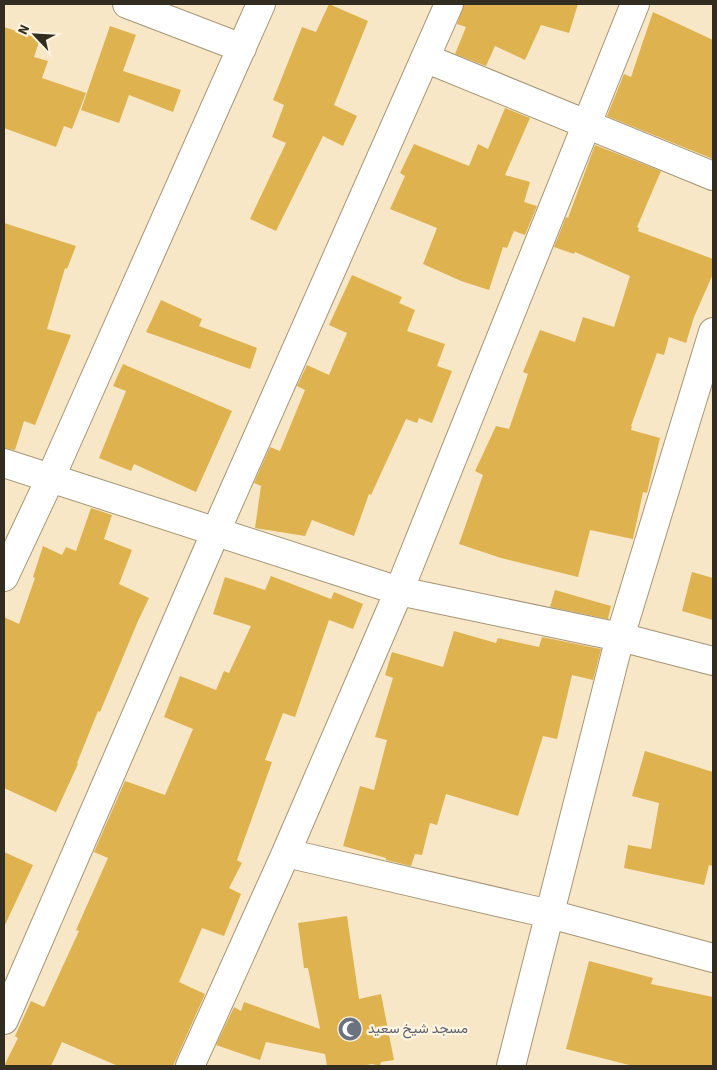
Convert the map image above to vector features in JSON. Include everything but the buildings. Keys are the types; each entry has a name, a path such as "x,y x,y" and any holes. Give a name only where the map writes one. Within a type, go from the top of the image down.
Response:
{"street":[{"path":"127,4 242,48"},
{"path":"4,577 261,4"},
{"path":"4,1020 216,531 449,4"},
{"path":"191,1066 286,853 399,591 635,4"},
{"path":"425,58 713,176"},
{"path":"511,1066 620,638 713,332"},
{"path":"4,463 399,591 620,638 713,661"},
{"path":"286,853 550,914 713,958"}],"place":[{"name":"مسجد شيخ سعيد","path":"350,1029"}]}
